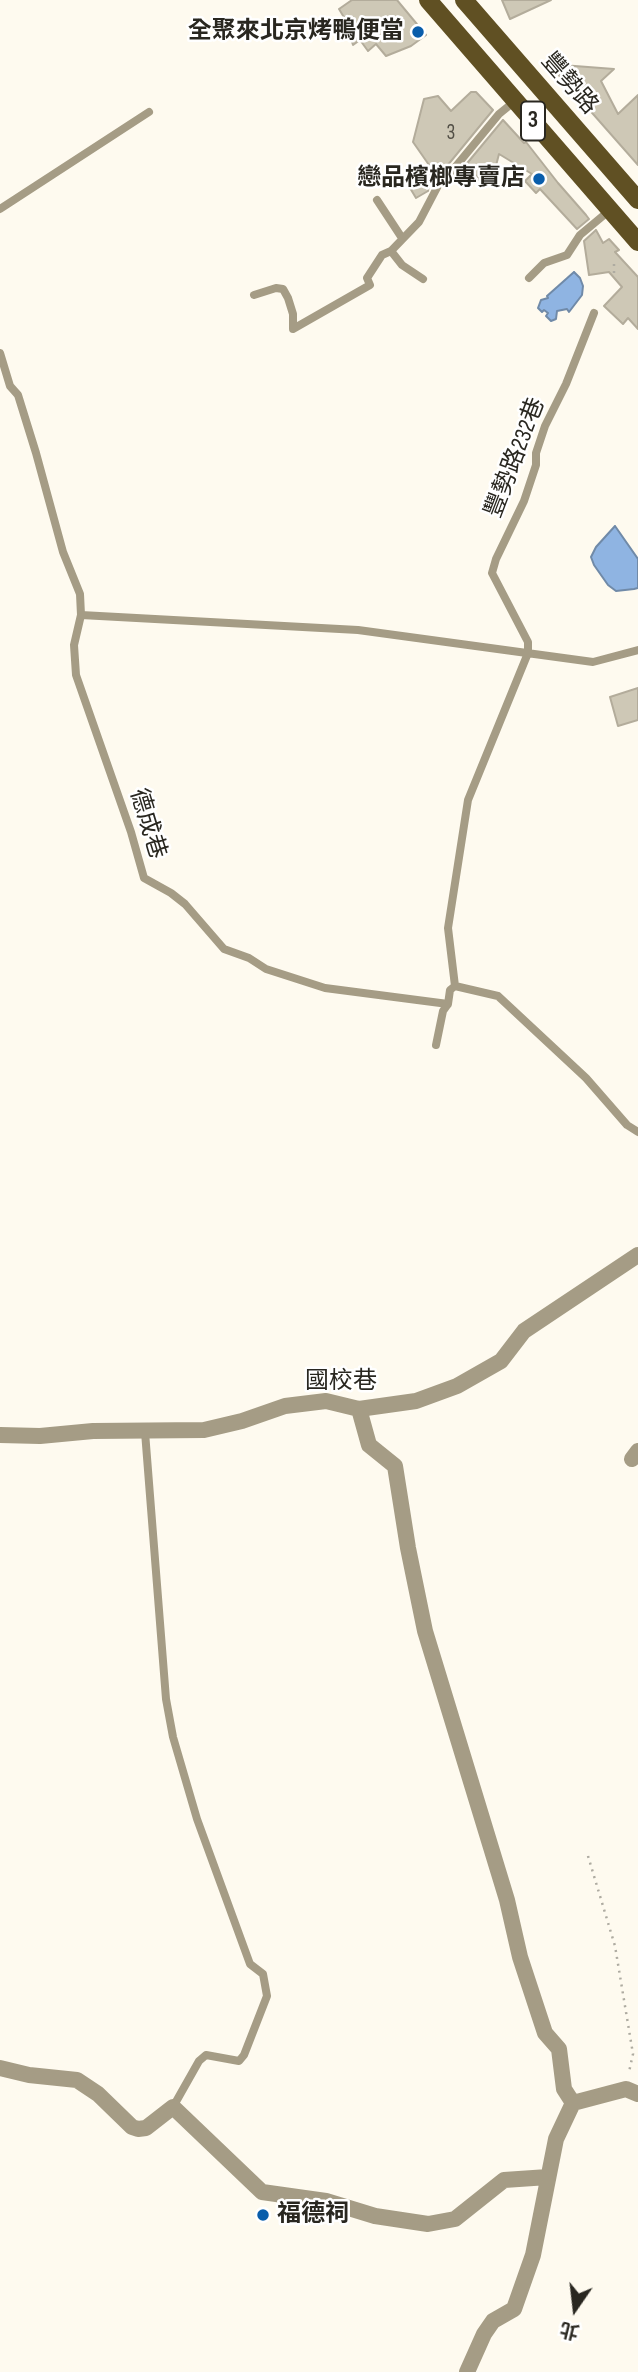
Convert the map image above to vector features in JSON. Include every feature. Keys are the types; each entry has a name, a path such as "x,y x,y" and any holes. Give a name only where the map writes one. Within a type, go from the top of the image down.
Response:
{"main road":[{"name":"3","path":"428,0 638,242"},
{"name":"豐勢路","path":"464,0 638,200"}],"street":[{"name":"國校巷","path":"0,1436 40,1436 93,1431 204,1430 242,1421 285,1406 326,1401 359,1409 416,1401 457,1386 501,1361 524,1331 638,1255"},
{"path":"359,1409 369,1445 395,1466 425,1631 507,1900 520,1957 545,2033 559,2049 564,2089 573,2103"},
{"path":"0,2068 29,2075 77,2080 98,2094 132,2127 138,2129 146,2128 173,2107 262,2192 326,2201 375,2216 428,2224 455,2219 504,2180 548,2177"},
{"path":"573,2103 632,2091"},
{"path":"467,2372 484,2334 493,2321 513,2309 533,2255 556,2139 573,2103"}],"lane":[{"path":"254,295 275,288 283,289 293,314 293,329 370,285 367,278 370,271 382,255 391,251 419,222 441,180 452,172 499,114 515,101"},
{"path":"0,209 149,112"},
{"path":"377,200 402,239"},
{"path":"529,278 544,263 567,255 580,235 610,210"},
{"path":"391,251 402,264 423,279"},
{"name":"豐勢路232巷","path":"528,653 528,642 492,573 524,501 545,426 566,384 594,313"},
{"name":"德成巷","path":"0,353 10,386 18,395 63,552 80,594 81,615 74,645 76,675 131,832 144,878 185,904 224,949 249,958 266,969 325,988 448,1004"},
{"path":"81,615 358,630 593,662 638,650"},
{"path":"455,986 448,928 468,800 528,653"},
{"path":"436,1045 443,1011 448,1004 450,990 455,986"},
{"path":"455,986 498,996 586,1078 627,1125 638,1132"},
{"path":"145,1432 166,1699 173,1737 197,1819 250,1964 263,1973 267,1996 244,2055 239,2061 206,2055 199,2061 173,2107"}],"path":[{"path":"614,263 614,273"},
{"path":"588,1856 615,1946 633,2054 632,2091"}],"water":[{"path":"574,272 583,286 582,295 569,312 567,309 557,311 556,319 551,321 546,316 548,313 538,308 541,300 548,298 547,296"},
{"path":"615,526 638,559 638,588 616,591 608,585 591,557 596,547"}],"building":[{"path":"352,0 397,0 426,35 411,46 386,56 376,44 368,51 360,40 353,45 339,9"},
{"path":"502,0 551,0 510,19"},
{"path":"549,64 614,69 601,81 618,114 638,95 638,165"},
{"path":"471,92 476,92 493,110 447,166 436,175 413,142 424,99 438,96 451,111"},
{"path":"503,120 524,143 526,142 589,219 577,229 540,189 536,193 525,181 532,174 499,154 492,181 487,178 479,180 464,167"},
{"path":"431,170 428,191 416,198 407,183"},
{"path":"596,230 603,243 609,239 619,250 615,252 638,277 638,329 628,318 623,324 604,306 622,287 609,272 589,275 584,241"},
{"path":"638,688 638,720 618,726 610,697"}],"place":[{"name":"全聚來北京烤鴨便當","path":"418,32"},
{"name":"戀品檳榔專賣店","path":"539,179"},
{"name":"福德祠","path":"263,2215"}]}
